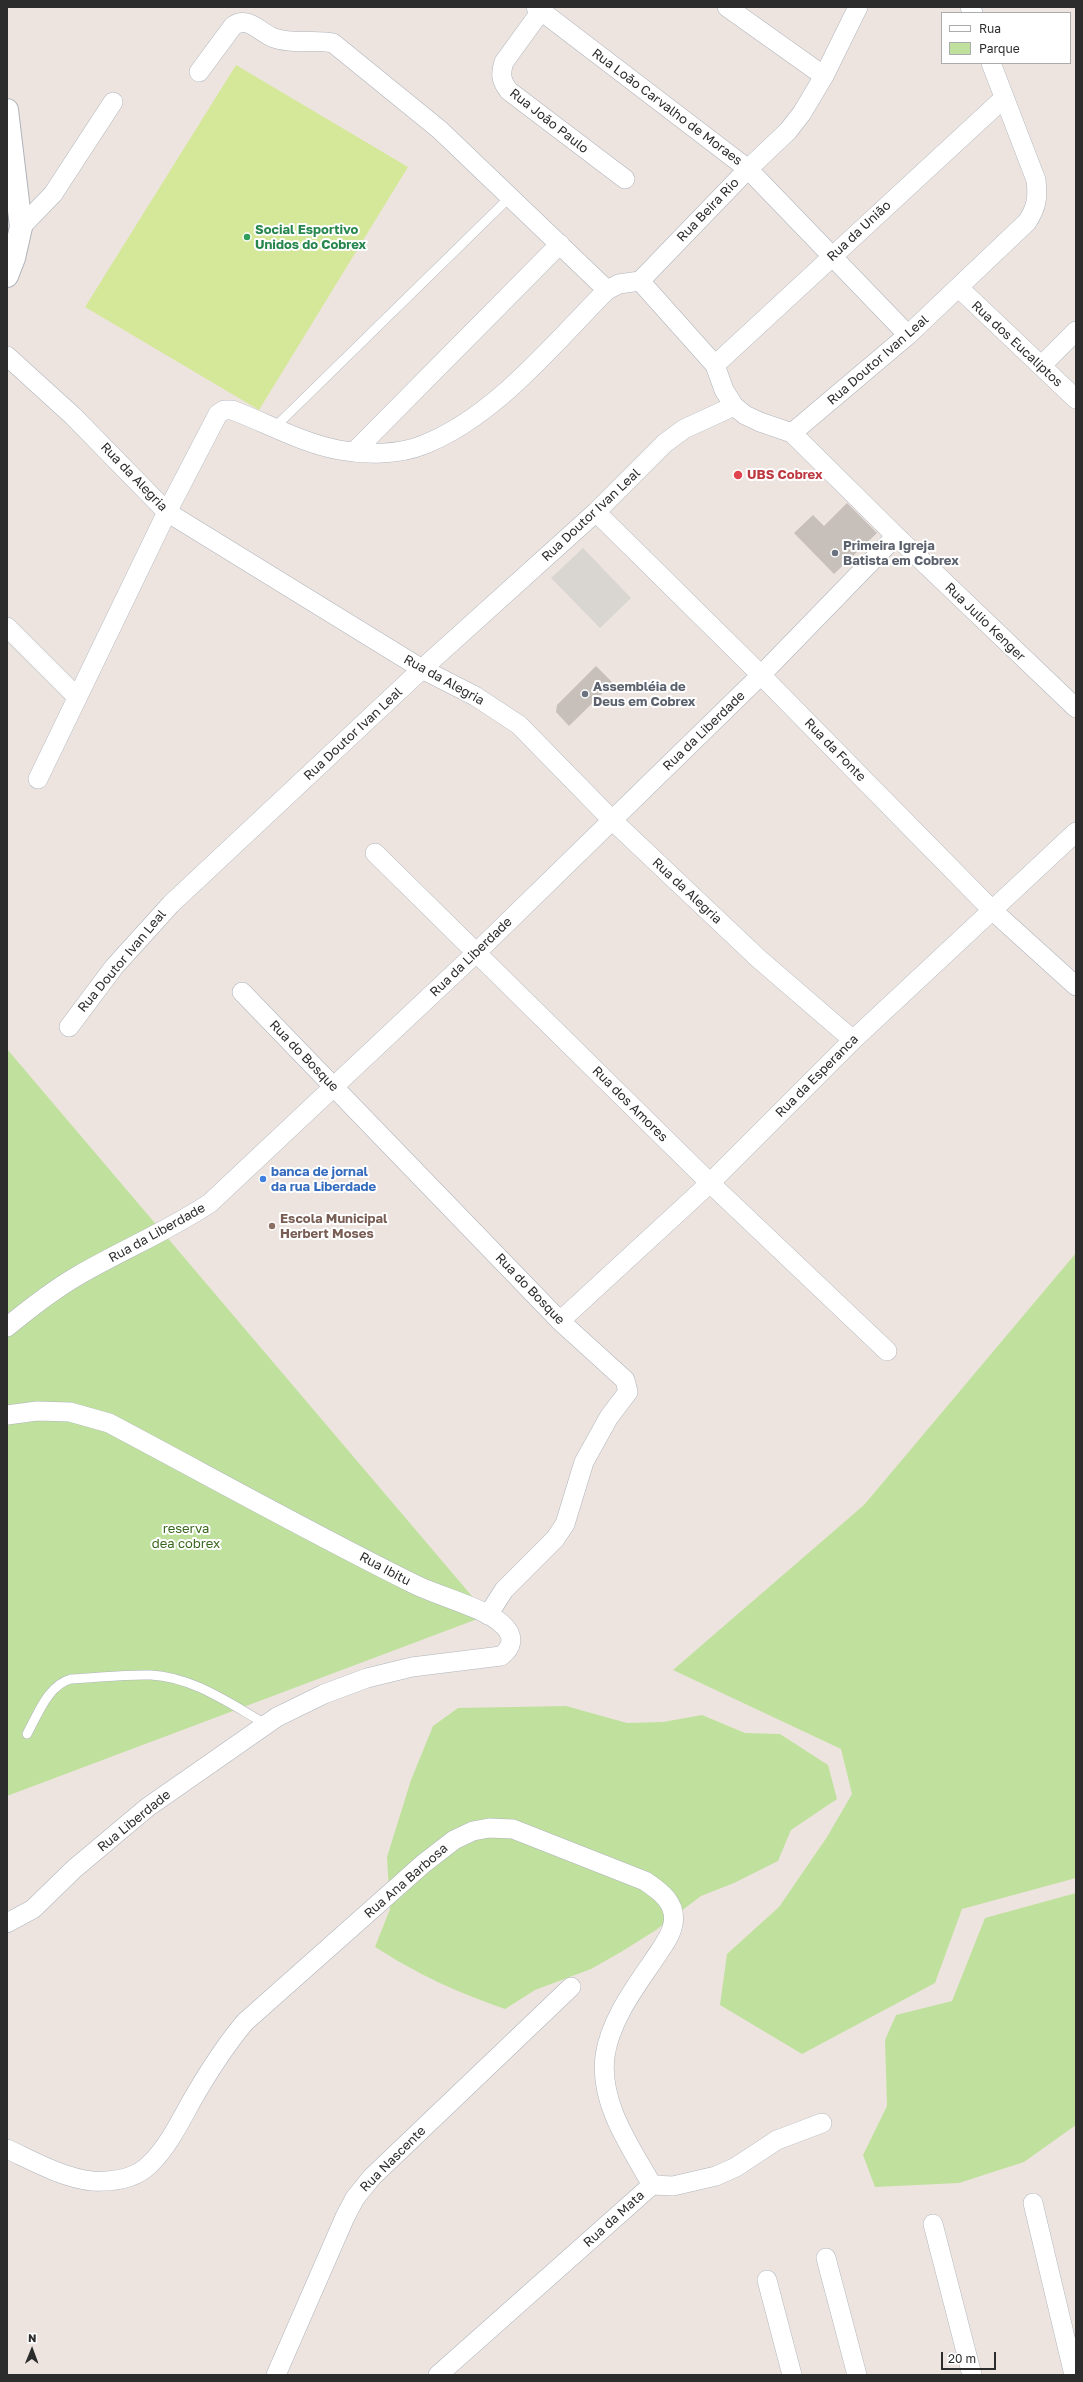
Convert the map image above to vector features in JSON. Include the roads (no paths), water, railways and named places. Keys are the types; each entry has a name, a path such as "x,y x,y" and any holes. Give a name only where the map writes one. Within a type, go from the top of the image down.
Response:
{"street":[{"path":"727,7 824,76"},
{"name":"Rua Beira Rio","path":"640,281 748,169 788,131 802,113 824,76 858,7"},
{"name":"Rua Loão Carvalho de Moraes","path":"538,9 748,169 833,255 908,335"},
{"name":"Rua João Paulo","path":"538,9 504,62 501,72 502,81 509,91 625,179"},
{"path":"199,72 233,26 238,22 245,21 273,38 283,41 324,41 333,43 440,130 607,290"},
{"name":"Rua Doutor Ivan Leal","path":"792,433 908,335 1028,222 1036,209 1038,196 1036,180 992,64"},
{"name":"Rua da União","path":"715,365 1004,98"},
{"path":"16,232 53,194 114,102"},
{"path":"7,110 16,232 7,276"},
{"path":"354,452 560,244"},
{"path":"38,779 76,696 167,512 218,414 224,410 232,410 308,442 339,450 382,454 422,445 459,426 508,390 607,290 619,284 640,281 715,365 724,390 734,406 755,420 792,433"},
{"name":"Rua dos Eucaliptos","path":"959,288 1076,400"},
{"path":"1041,366 1076,331"},
{"name":"Rua da Alegria","path":"7,356 73,416 133,475 167,512 422,670 475,696 519,725 612,820 760,959 853,1040"},
{"name":"Rua Doutor Ivan Leal","path":"69,1027 114,967 171,904 422,670 596,512 665,443 684,429 734,406"},
{"name":"Rua Julio Kenger","path":"792,433 896,536 1076,708"},
{"name":"Rua da Fonte","path":"596,512 761,675 992,910 1076,986"},
{"name":"Rua da Liberdade","path":"7,1327 40,1300 79,1275 181,1222 210,1203 476,953 761,675 896,536"},
{"path":"7,627 76,696"},
{"name":"Rua da Esperanca","path":"560,1320 710,1183 853,1040 1076,832"},
{"name":"Rua dos Amores","path":"375,853 710,1183 887,1351"},
{"name":"Rua do Bosque","path":"242,992 560,1320 625,1380 628,1392 609,1417 584,1462 565,1524 555,1539 504,1590 488,1615"},
{"name":"Rua Ibitu","path":"7,1416 37,1411 70,1412 109,1424 415,1585 488,1615 504,1626 510,1634 511,1643 508,1650 501,1656 412,1667 367,1678 324,1694 266,1724"},
{"name":"Rua Liberdade","path":"7,1923 33,1909 74,1869 148,1807 266,1724"},
{"name":"Rua Ana Barbosa","path":"7,2149 59,2172 91,2180 112,2181 132,2177 149,2166 170,2139 224,2046 245,2022 423,1864 454,1840 473,1831 489,1828 513,1829 645,1881 664,1894 670,1904 673,1924 666,1942 636,1986 614,2025 605,2056 605,2078 610,2103 623,2134 652,2185"},
{"name":"Rua Nascente","path":"276,2375 345,2217 355,2198 372,2177 490,2067 571,1987"},
{"name":"Rua da Mata","path":"438,2375 652,2185 673,2186 716,2176 736,2167 777,2140 822,2123"},
{"path":"1033,2203 1074,2375"},
{"path":"933,2224 972,2375"},
{"path":"826,2258 857,2375"},
{"path":"767,2280 792,2375"}],"lane":[{"path":"274,428 510,197"},
{"path":"27,1734 52,1689 62,1681 71,1679 151,1675 172,1678 206,1691 266,1724"}],"place":[{"name":"Social Esportivo Unidos do Cobrex","path":"247,237"},
{"name":"UBS Cobrex","path":"738,475"},
{"name":"Primeira Igreja Batista em Cobrex","path":"835,553"},
{"name":"Assembléia de Deus em Cobrex","path":"585,694"},
{"name":"banca de jornal da rua Liberdade","path":"263,1179"},
{"name":"Escola Municipal Herbert Moses","path":"272,1226"}],"park label":[{"name":"reserva dea cobrex","path":"186,1536"}]}
